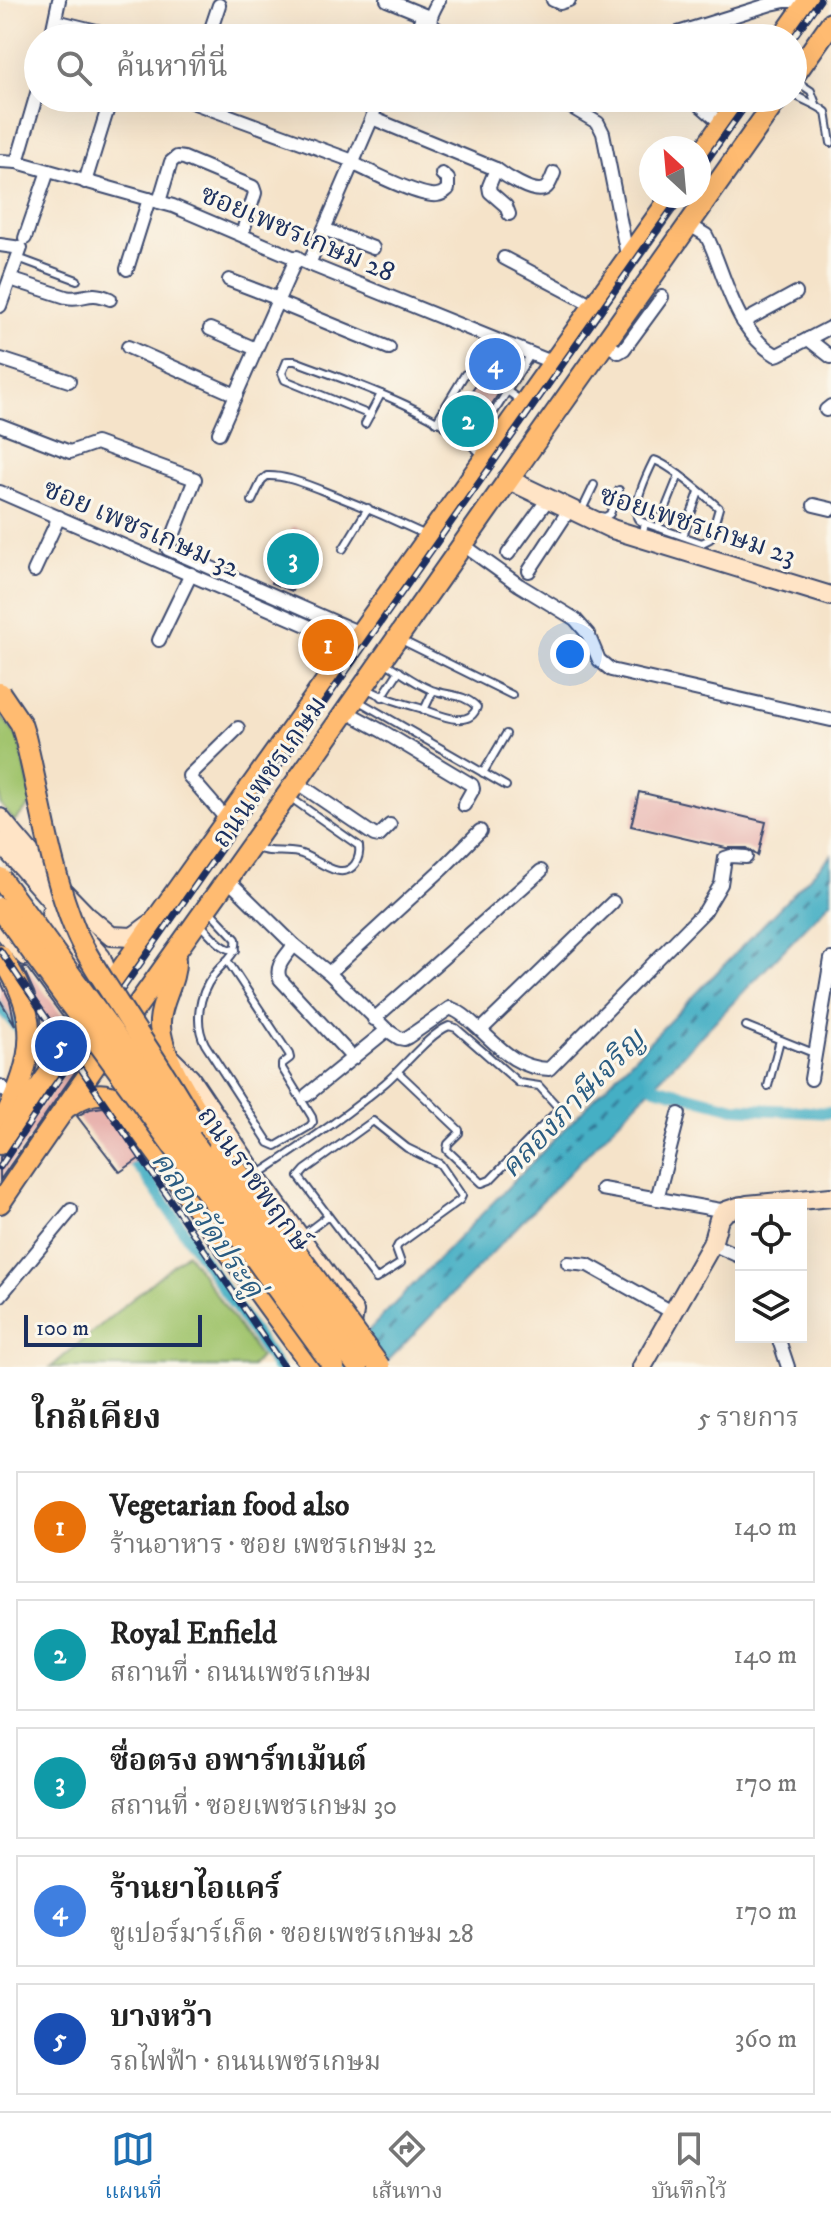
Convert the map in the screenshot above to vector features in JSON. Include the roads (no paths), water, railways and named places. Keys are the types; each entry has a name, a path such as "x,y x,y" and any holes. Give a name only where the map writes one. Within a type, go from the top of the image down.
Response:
{"main road":[{"path":"792,24 808,0"},
{"path":"807,58 831,23"},
{"path":"711,140 730,112"},
{"name":"ถนนเพชรเกษม","path":"0,1203 61,1112 768,112"},
{"name":"ถนนเพชรเกษม","path":"0,1144 430,536 479,452 525,404 664,208"},
{"name":"ซอยเพชรเกษม 23","path":"507,479 612,529 643,531 831,596"},
{"path":"356,639 388,648"},
{"path":"0,693 21,724 49,846 77,934 98,974 182,1104 218,1175"},
{"path":"0,818 55,883 111,936 133,937 160,914"},
{"path":"0,842 101,957 111,984 113,1001 111,1020 99,1059"},
{"path":"17,861 70,949 69,967 62,974 53,976 31,964"},
{"name":"ถนนราชพฤกษ์","path":"0,878 358,1367"},
{"name":"ถนนราชพฤกษ์","path":"0,908 334,1367"},
{"path":"0,927 82,1026 95,1026 111,1020 134,1002 173,956"},
{"path":"0,955 26,1002 30,1021 29,1049 7,1093 0,1127"},
{"path":"173,956 175,970 160,1020 163,1042 173,1066 219,1146 380,1367"},
{"path":"154,1063 173,1066 190,1078 354,1312 352,1325 339,1338 326,1342 318,1339 148,1104 135,1092 133,1085 138,1071 145,1066 154,1063"},
{"path":"61,1112 82,1098 100,1093 148,1104"},
{"path":"111,1095 118,1100 313,1367"},
{"path":"807,1200 831,1197"},
{"path":"642,1367 712,1244 719,1219 735,1209"}],"street":[{"path":"54,24 59,0"},
{"path":"387,0 426,16 431,24"},
{"path":"421,24 439,0"},
{"path":"553,0 560,3 569,0"},
{"path":"707,24 771,4 808,0"},
{"path":"213,24 219,5"},
{"path":"17,162 32,112"},
{"path":"85,182 107,112"},
{"path":"223,112 433,196 448,189 448,179 442,174"},
{"path":"219,433 278,300 324,229 374,112"},
{"path":"580,112 598,123 603,133 628,260"},
{"path":"708,112 722,124"},
{"path":"372,118 496,169 525,186 542,190 547,188 554,173"},
{"path":"127,269 171,162 177,157 253,187 255,193 242,234"},
{"name":"ซอยเพชรเกษม 28","path":"0,161 17,162 154,201 242,234 554,363"},
{"path":"496,169 489,186 490,192 506,206 509,214"},
{"path":"0,306 48,171"},
{"path":"688,224 706,235 743,322 763,347 776,355 831,327"},
{"path":"324,229 373,248"},
{"path":"0,245 21,248"},
{"path":"504,258 595,306"},
{"path":"10,279 75,299 97,294 110,299"},
{"path":"229,280 389,348"},
{"path":"743,322 796,293"},
{"path":"604,342 619,352 624,349 662,297"},
{"path":"210,329 256,349"},
{"path":"808,339 831,357"},
{"path":"128,347 236,395"},
{"path":"0,359 69,381"},
{"path":"0,425 70,452 96,443 195,479 168,549 356,639"},
{"name":"ซอย เพชรเกษม 32","path":"0,492 191,574 356,639"},
{"path":"508,554 548,499"},
{"path":"814,505 831,509"},
{"path":"529,571 577,511"},
{"path":"34,571 59,517"},
{"path":"462,544 519,585 575,619 588,634 599,660 611,670 831,720"},
{"path":"159,640 191,574"},
{"path":"353,699 382,731 472,785 473,789 464,805"},
{"path":"0,705 22,739 46,804"},
{"path":"228,821 186,774 238,728"},
{"path":"291,788 374,835 379,836 390,825"},
{"path":"329,973 480,831"},
{"path":"227,879 387,1030 404,1039 450,1008 462,1013 512,1058 524,1065 549,1069 705,911 721,884 725,858 746,857"},
{"path":"374,1019 541,871"},
{"path":"481,1030 613,902"},
{"path":"294,945 278,968 280,979 353,1058"},
{"path":"811,1079 831,959"},
{"path":"307,1095 387,1030"},
{"path":"657,1199 679,1114"},
{"path":"602,1189 657,1199 735,1207"},
{"path":"0,1296 71,1210"},
{"path":"712,1244 735,1254"},
{"path":"568,1263 588,1265 672,1312"},
{"path":"780,1343 788,1367"}],"lane":[{"path":"56,18 81,24"},
{"path":"807,88 816,104"},
{"path":"807,102 828,110 831,143"},
{"path":"21,248 77,280"},
{"path":"370,415 285,380 282,373 287,361 293,360 381,394 451,428 479,452 507,390 531,354"},
{"path":"436,422 465,374 472,371 480,372 525,404"},
{"path":"365,424 381,394"},
{"path":"656,459 679,475 719,508 710,539 706,542 658,527 643,531 636,517 636,508 653,461 656,459"},
{"path":"252,501 262,480 274,475 368,508 430,536"},
{"path":"658,527 679,475"},
{"path":"594,485 577,511 608,516 619,490"},
{"path":"683,536 699,492"},
{"path":"343,549 368,508"},
{"path":"353,699 382,697 455,719 469,718 475,713 477,707 474,703 450,693 433,691 399,671 388,648"},
{"path":"388,648 512,695"},
{"path":"382,697 399,671"},
{"path":"424,710 433,691"},
{"path":"353,699 506,786"},
{"path":"483,773 506,734"},
{"path":"250,846 262,851 301,853 337,872 350,869 357,861 359,846 306,807 291,788"},
{"path":"202,914 236,939 238,944 212,977 205,992 199,1015 200,1031 205,1044 269,1143 276,1146 310,1126 312,1117 282,1068 282,1064 290,1058 289,1054 227,960"},
{"path":"202,914 225,948 236,950"},
{"path":"256,1176 299,1148 398,1072 449,1026 453,1026 519,1083 539,1086 558,1110 490,1180 482,1183 447,1150 459,1130 398,1072"},
{"path":"746,1026 816,1054"},
{"path":"768,1086 780,1040"},
{"path":"373,1121 407,1148 440,1164 462,1196 398,1245 396,1248 401,1263 377,1279 328,1216 299,1175 373,1121"},
{"path":"300,1237 328,1216"}],"water":[{"path":"831,855 831,901 382,1367 333,1367"}],"waterway":[{"name":"คลองวัดประดู่","path":"0,1007 22,1032"},
{"name":"คลองภาษีเจริญ","path":"641,1075 655,1087 734,1108 831,1113"},
{"name":"คลองวัดประดู่","path":"124,1151 144,1173 277,1367"}],"railway":[{"path":"803,24 820,0"},
{"path":"711,154 741,112"},
{"path":"0,1167 673,208"},
{"path":"0,950 284,1367"}],"place":[{"name":"ร้านยาไอแคร์","path":"495,364"},
{"name":"Royal Enfield","path":"468,421"},
{"name":"ซื่อตรง อพาร์ทเม้นต์","path":"293,559"},
{"name":"Vegetarian food also","path":"328,645"},
{"name":"บางหว้า","path":"61,1046"}]}
